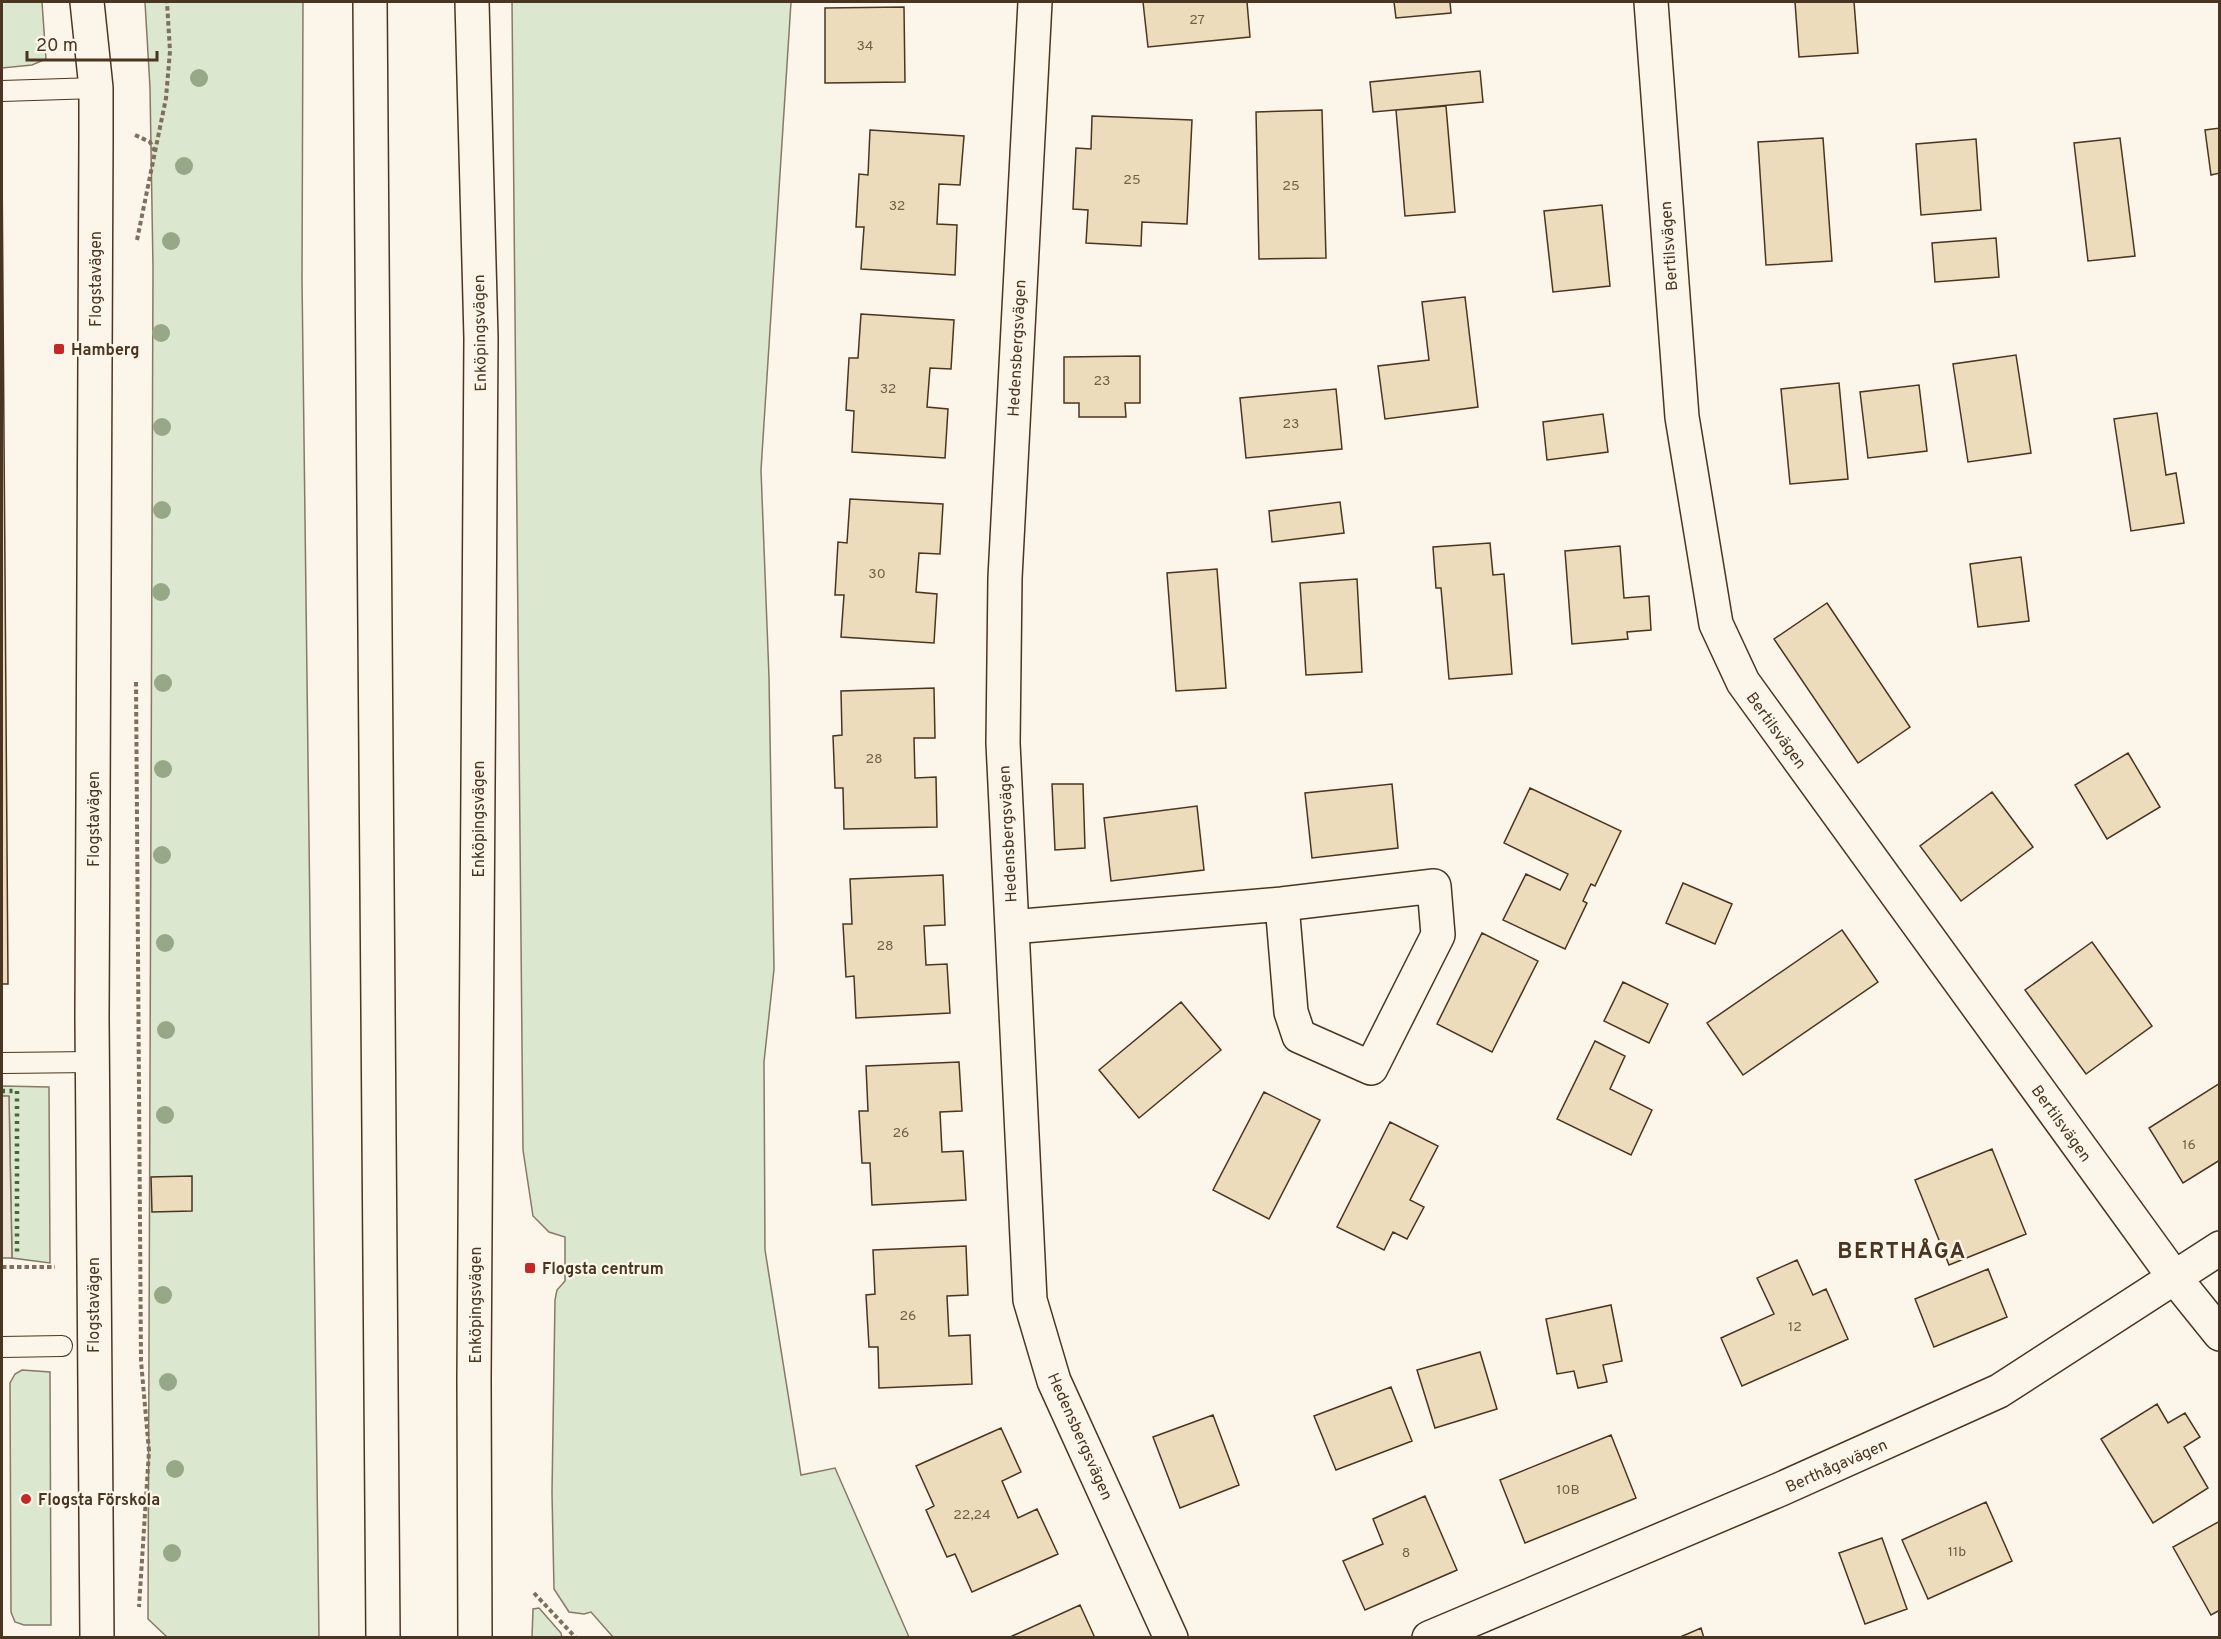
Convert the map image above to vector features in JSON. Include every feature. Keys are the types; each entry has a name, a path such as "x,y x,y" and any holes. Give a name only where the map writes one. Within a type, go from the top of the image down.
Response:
{"street":[{"name":"Flogstavägen","path":"87,2 96,88 92,1062 96,1638"},
{"path":"370,2 383,1638"},
{"name":"Enköpingsvägen","path":"472,2 481,338 474,1368 475,1638"},
{"name":"Hedensbergsvägen","path":"1035,2 1005,578 1002,743 1030,1300 1054,1381 1171,1638"},
{"name":"Bertilsvägen","path":"1651,2 1682,417 1716,624 1743,682 2174,1277 2220,1334"},
{"path":"1012,927 1282,904 1434,886 1438,935 1371,1068 1299,1036 1291,1012 1282,904"},
{"name":"Berthågavägen","path":"1429,1638 1781,1489 1999,1391 2220,1248"}],"lane":[{"path":"2,92 96,88"},
{"path":"2,1063 92,1062"},
{"path":"2,1347 62,1346"}],"path":[{"path":"137,243 166,98 170,51 166,2"},
{"path":"136,681 141,1361 149,1451 138,1614"},
{"path":"2,1267 62,1267"},
{"path":"534,1593 576,1638"}],"green space":[{"path":"2,2 42,2 46,59 32,65 2,68"},
{"path":"145,2 303,2 302,279 319,1637 167,1637 148,1619 153,268 150,88"},
{"path":"512,2 791,2 761,470 769,677 774,969 764,1062 765,1250 801,1475 835,1468 909,1637 613,1637 591,1612 584,1614 569,1612 554,1589 552,1493 555,1300 557,1290 565,1281 565,1237 549,1232 533,1216 523,1150"},
{"path":"2,1086 49,1087 50,1263 12,1258 9,1097 2,1096"},
{"path":"22,1370 50,1372 51,1625 24,1625 15,1622 11,1612 10,1383 15,1374"},
{"path":"539,1608 562,1637 532,1637 533,1609"}],"shaded area":[{"path":"2,1096 9,1096 12,1258 2,1258"}],"building":[{"path":"1143,2 1247,2 1250,37 1148,47"},
{"path":"1394,2 1450,2 1451,13 1396,18"},
{"path":"1795,2 1854,2 1858,53 1799,57"},
{"path":"904,7 905,82 825,83 825,8"},
{"path":"1480,71 1483,102 1373,112 1370,82"},
{"path":"1446,106 1455,212 1405,216 1396,110"},
{"path":"1322,110 1326,258 1259,259 1256,112"},
{"path":"1092,116 1192,120 1187,224 1142,222 1141,246 1086,243 1088,210 1073,209 1076,148 1091,149"},
{"path":"2220,128 2220,173 2211,175 2205,130"},
{"path":"870,130 964,136 960,185 939,184 937,224 957,225 955,275 861,269 864,227 856,227 859,174 868,175"},
{"path":"1823,138 1832,261 1766,265 1758,142"},
{"path":"2120,138 2135,256 2088,261 2074,143"},
{"path":"1976,139 1981,210 1921,215 1916,144"},
{"path":"2,162 8,984 2,984"},
{"path":"1602,205 1610,286 1553,292 1544,211"},
{"path":"1996,238 1999,277 1935,282 1932,243"},
{"path":"1465,297 1478,407 1385,419 1378,366 1429,360 1422,302"},
{"path":"861,314 954,320 951,369 930,368 927,407 948,409 945,458 852,452 854,411 846,410 849,358 858,358"},
{"path":"2016,355 2031,453 1968,462 1953,364"},
{"path":"1140,356 1140,403 1125,403 1126,417 1079,417 1079,403 1064,403 1064,357"},
{"path":"1839,383 1848,479 1790,484 1781,389"},
{"path":"1919,385 1927,451 1868,458 1860,392"},
{"path":"1336,389 1342,449 1246,458 1240,398"},
{"path":"2157,413 2166,475 2176,473 2184,523 2131,531 2114,419"},
{"path":"1603,414 1608,452 1547,460 1543,422"},
{"path":"850,499 943,504 940,554 919,553 916,592 937,594 934,643 841,637 844,595 835,595 838,542 847,543"},
{"path":"1340,502 1344,533 1272,542 1269,511"},
{"path":"1490,543 1493,575 1504,574 1512,674 1449,679 1441,588 1436,588 1433,547"},
{"path":"1620,546 1624,598 1649,596 1651,630 1627,632 1628,639 1572,644 1565,551"},
{"path":"2021,557 2029,621 1978,627 1970,564"},
{"path":"1217,569 1226,688 1176,691 1167,573"},
{"path":"1357,579 1362,672 1306,675 1300,583"},
{"path":"1827,603 1910,727 1858,763 1774,639"},
{"path":"934,688 935,738 914,738 915,778 936,777 937,827 844,829 843,788 835,788 833,736 842,735 841,691"},
{"path":"2128,753 2160,807 2107,839 2075,785"},
{"path":"1052,784 1083,784 1085,848 1055,850"},
{"path":"1392,784 1398,848 1312,858 1305,793"},
{"path":"1530,788 1621,831 1595,886 1591,884 1583,901 1587,903 1565,949 1503,920 1526,874 1560,890 1568,874 1504,843"},
{"path":"1992,792 2033,847 1961,901 1920,846"},
{"path":"1197,806 1204,870 1111,881 1104,818"},
{"path":"943,875 945,925 924,926 926,965 947,964 950,1013 856,1018 854,976 846,977 843,924 852,924 850,879"},
{"path":"1683,883 1732,904 1715,944 1666,923"},
{"path":"1842,930 1878,982 1743,1075 1707,1023"},
{"path":"1482,933 1538,961 1492,1052 1437,1024"},
{"path":"2092,942 2152,1026 2086,1074 2025,990"},
{"path":"1623,982 1668,1004 1649,1043 1604,1021"},
{"path":"1181,1002 1221,1050 1139,1118 1099,1070"},
{"path":"1595,1041 1625,1056 1610,1089 1652,1110 1631,1155 1557,1119"},
{"path":"959,1062 962,1111 940,1112 942,1152 963,1151 966,1200 872,1205 870,1163 862,1163 859,1111 868,1111 866,1066"},
{"path":"2220,1083 2220,1160 2183,1183 2149,1128"},
{"path":"1264,1092 1320,1120 1269,1219 1213,1190"},
{"path":"1390,1122 1438,1146 1410,1200 1424,1207 1407,1239 1393,1232 1384,1250 1337,1227"},
{"path":"1992,1149 2026,1234 1949,1265 1915,1180"},
{"path":"192,1176 192,1211 152,1212 151,1177"},
{"path":"966,1246 968,1295 947,1296 949,1336 970,1335 972,1384 879,1388 878,1347 869,1347 866,1295 875,1294 873,1250"},
{"path":"1797,1260 1813,1295 1826,1289 1848,1339 1742,1386 1721,1338 1774,1314 1757,1278"},
{"path":"1988,1269 2007,1317 1934,1347 1915,1299"},
{"path":"1611,1305 1622,1361 1603,1365 1607,1382 1578,1388 1574,1371 1557,1374 1546,1319"},
{"path":"1480,1352 1497,1409 1435,1428 1417,1370"},
{"path":"1391,1387 1412,1441 1336,1470 1314,1416"},
{"path":"2157,1404 2168,1423 2185,1413 2200,1437 2184,1447 2208,1488 2153,1523 2101,1439"},
{"path":"1213,1415 1239,1485 1180,1508 1153,1437"},
{"path":"1001,1428 1021,1472 1002,1481 1018,1518 1037,1509 1058,1554 972,1592 955,1554 947,1557 926,1510 934,1506 916,1466"},
{"path":"1611,1435 1636,1498 1525,1543 1500,1480"},
{"path":"1425,1496 1457,1570 1365,1610 1343,1561 1383,1544 1373,1519"},
{"path":"1986,1502 2012,1561 1928,1599 1902,1540"},
{"path":"2220,1521 2220,1610 2211,1615 2173,1547"},
{"path":"1882,1538 1907,1609 1865,1624 1839,1553"},
{"path":"1080,1605 1095,1638 1008,1638"},
{"path":"1701,1628 1704,1638 1678,1638"}],"hedge":[{"path":"2,1091 17,1091 17,1256"}],"place":[{"name":"Hamberg","path":"59,349"},
{"name":"Flogsta centrum","path":"530,1268"},
{"name":"Flogsta Förskola","path":"26,1499"}],"district":[{"name":"BERTHÅGA","path":"1902,1250"}]}
